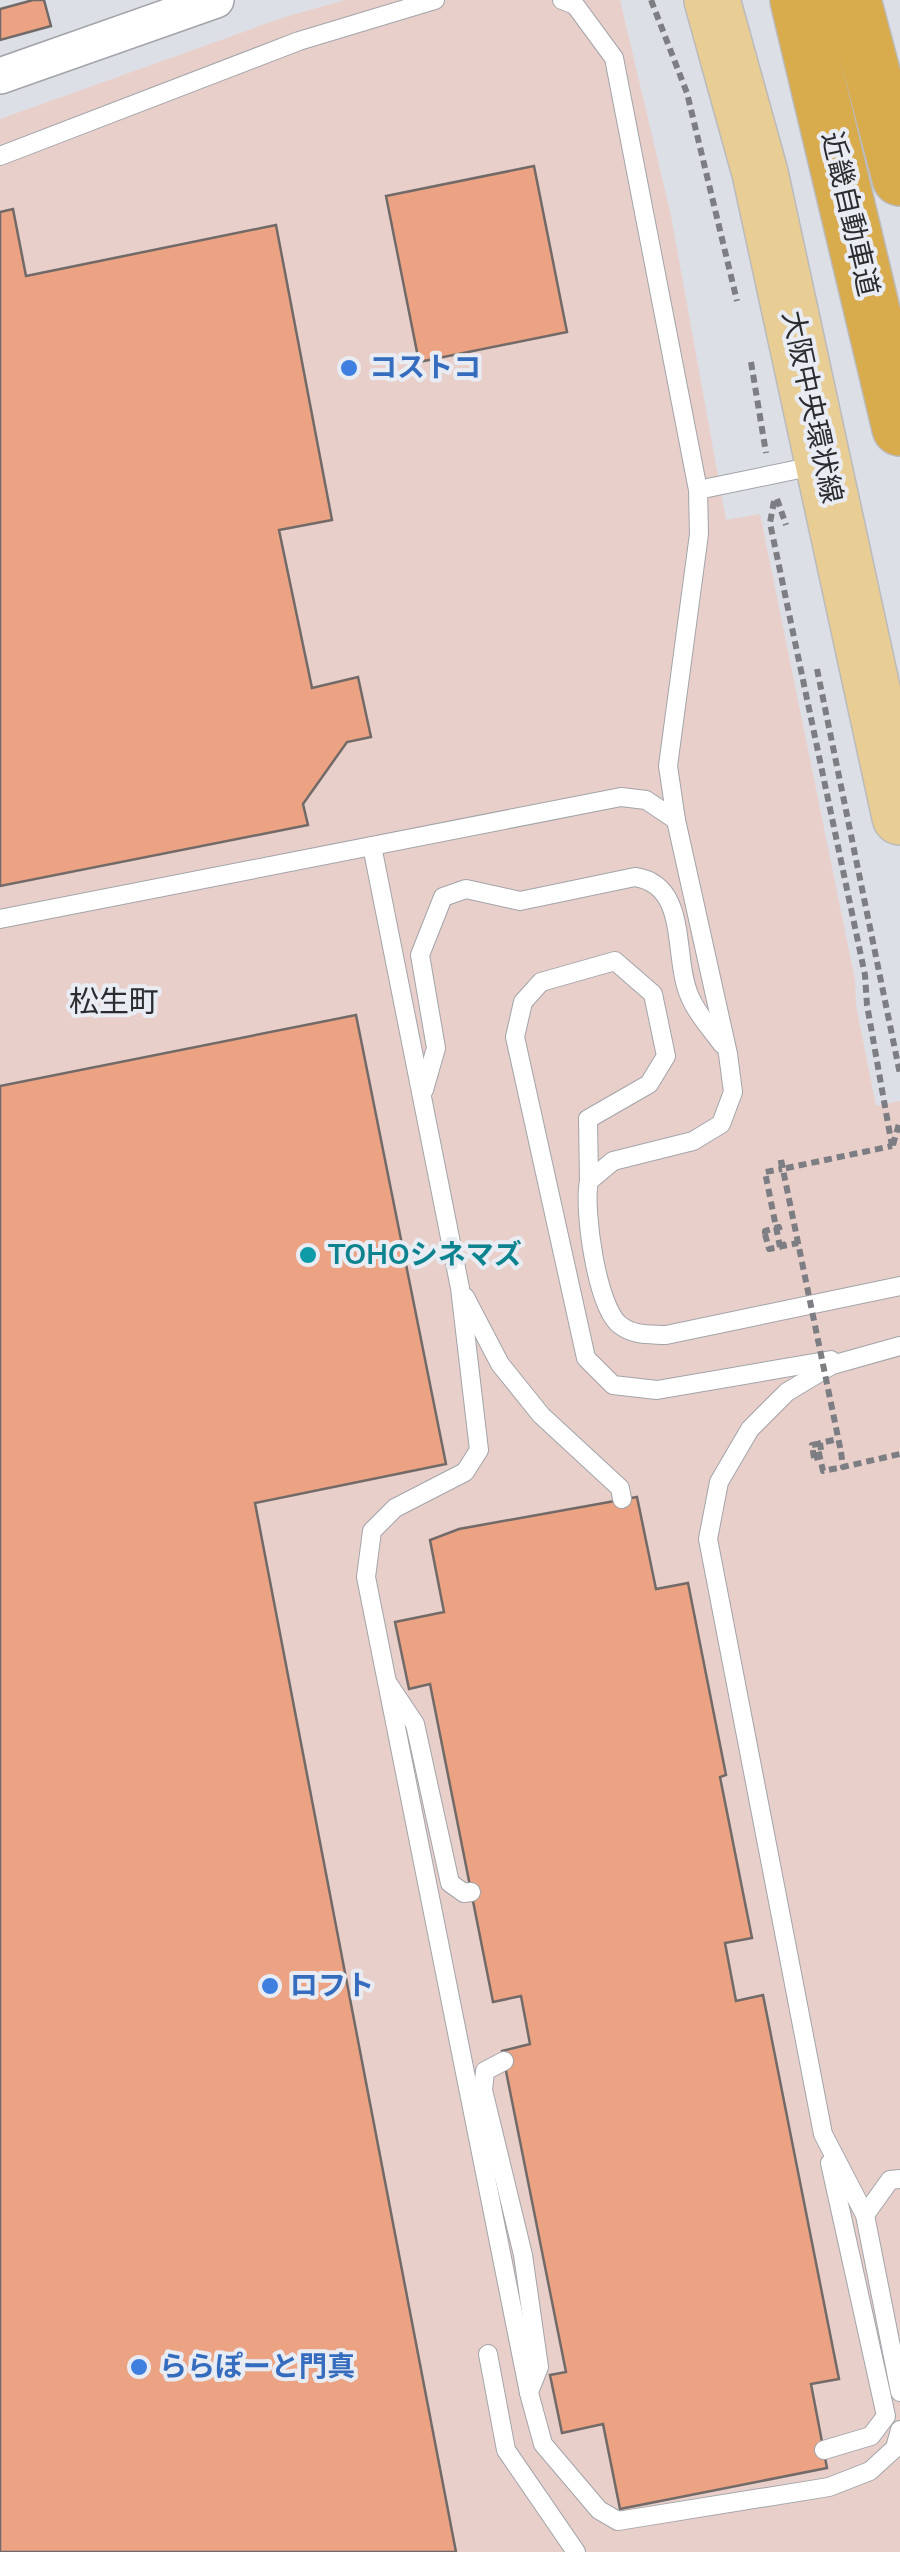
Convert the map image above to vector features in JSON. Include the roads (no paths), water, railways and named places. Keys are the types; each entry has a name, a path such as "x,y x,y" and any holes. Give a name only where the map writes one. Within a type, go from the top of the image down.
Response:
{"highway":[{"path":"877,0 900,99"},
{"name":"近畿自動車道","path":"813,3 900,178"},
{"name":"近畿自動車道","path":"813,3 900,428"}],"main road":[{"name":"大阪中央環状線","path":"712,0 760,173 900,816"}],"street":[{"path":"0,76 216,0"}],"lane":[{"path":"0,156 300,41 435,0"},
{"path":"562,0 575,5 614,58 698,490 699,534 668,766 734,1092 721,1124 693,1142 613,1162 588,1181"},
{"path":"698,490 824,464"},
{"path":"0,918 621,797 646,800 676,820"},
{"path":"372,846 460,1288 479,1450 465,1472 395,1508 372,1531 366,1577 529,2393 543,2444 598,2510 618,2521 829,2488 870,2472 895,2448 900,2430"},
{"path":"422,1096 436,1048 420,955 443,897 466,889 520,901 635,877 652,879 669,897 689,996 728,1054"},
{"path":"900,1286 666,1335 634,1333 616,1323 604,1299 585,1201 588,1120 649,1084 666,1056 652,994 615,961 540,982 523,1002 515,1037 586,1358 613,1386 657,1390 900,1346"},
{"path":"460,1288 500,1364 541,1415 620,1488 622,1499"},
{"path":"824,2450 871,2436 886,2416 822,2134 708,1538 719,1482 750,1429 787,1392 832,1365 856,1356"},
{"path":"384,1678 415,1724 450,1884 464,1893 471,1892"},
{"path":"504,2061 485,2071 483,2090 523,2255 539,2367 529,2393"},
{"path":"822,2134 865,2215 900,2392"},
{"path":"865,2215 890,2180 900,2180"},
{"path":"488,2354 506,2450 576,2552"}],"place":[{"name":"コストコ","path":"349,368"},
{"name":"TOHOシネマズ","path":"308,1255"},
{"name":"ロフト","path":"270,1986"},
{"name":"ららぽーと門真","path":"139,2367"}],"district":[{"name":"松生町","path":"114,1002"}]}
